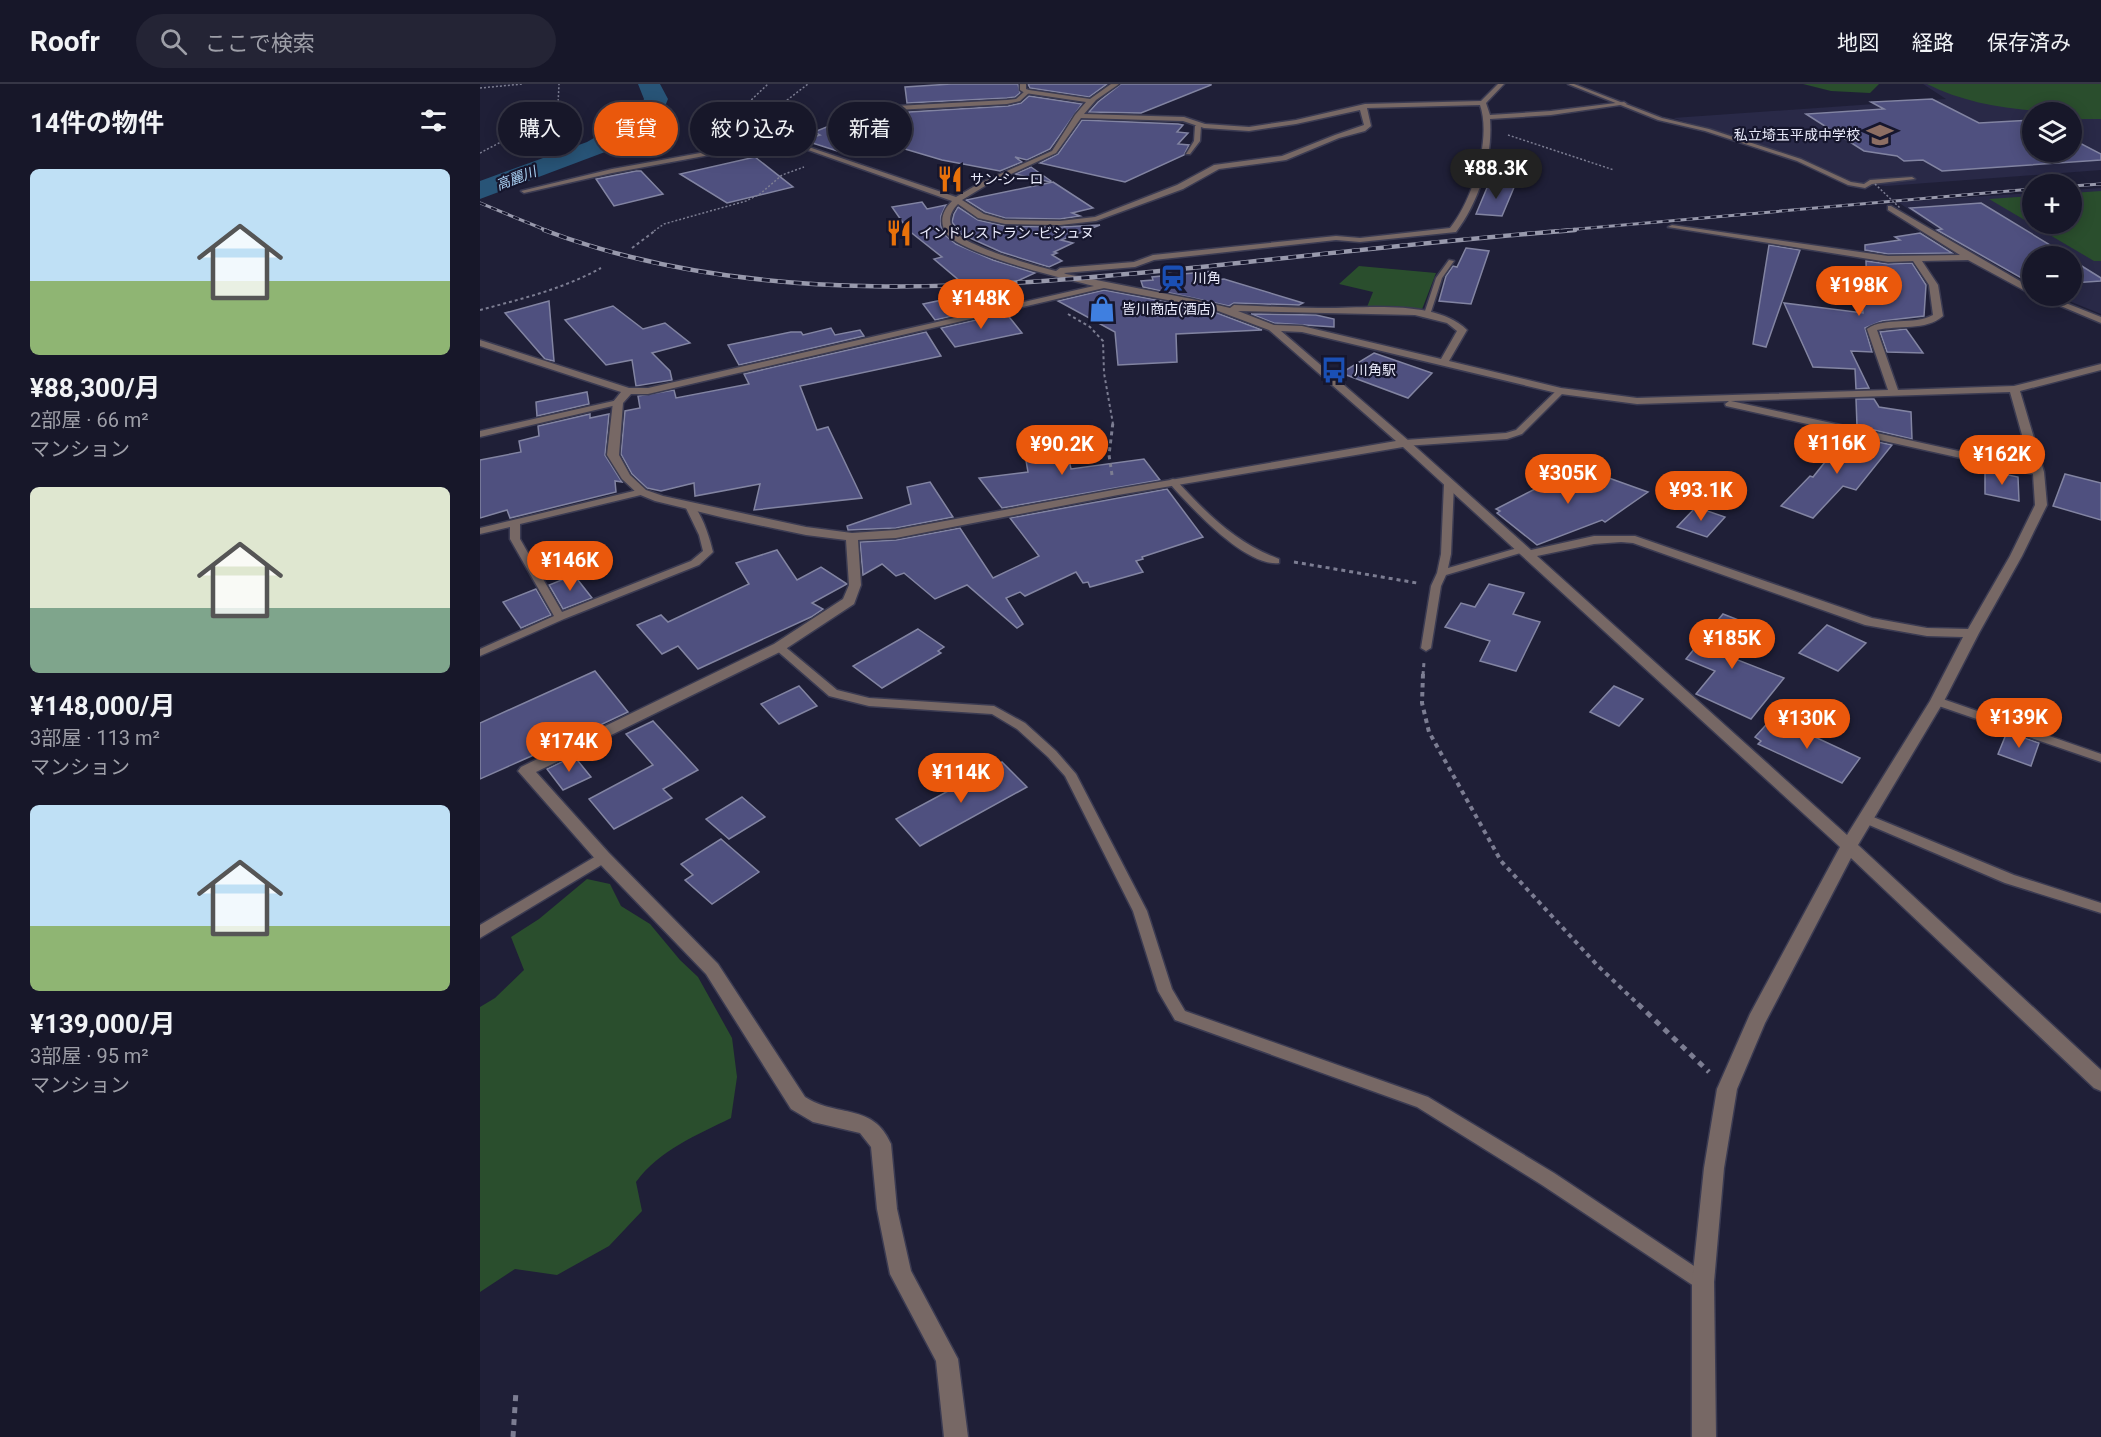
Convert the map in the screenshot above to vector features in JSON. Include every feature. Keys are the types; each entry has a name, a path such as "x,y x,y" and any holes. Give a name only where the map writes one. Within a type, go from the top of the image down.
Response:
{"street":[{"path":"1023,84 1023,90 1027,92 1090,101"},
{"path":"1116,84 1090,101 1077,116 1064,140 1054,152 957,200 946,217 946,226 959,239 1015,262 1049,272 1219,309 1252,318 1272,328 1405,443 1849,846 2101,1082"},
{"path":"1077,116 1184,119 1198,126 1231,129 1266,126 1394,104 1482,103 1501,84"},
{"path":"1049,272 1135,264 1153,258 1324,240 1360,240 1453,230 1461,223 1479,180 1488,117 1482,103"},
{"path":"1488,117 1551,113 1624,104"},
{"path":"833,156 957,200 981,216 1005,222 1060,223 1096,219 1180,187 1217,167 1283,158 1337,136 1363,130 1368,126 1363,108"},
{"path":"1896,208 1970,257 2022,286"},
{"path":"1672,227 1888,259 1970,257"},
{"path":"1894,393 1872,329 1884,324 1931,321 1938,316 1937,297 1930,274 1917,260"},
{"path":"480,343 627,391 648,391 1106,285"},
{"path":"2066,306 2101,320"},
{"path":"1219,309 1397,310 1426,315 1457,325 1462,330 1443,364"},
{"path":"1272,328 1302,329 1561,391 1637,401 2014,389 2101,367"},
{"path":"1704,1437 1703,1282 1714,1168 1727,1089 1757,1020 1849,846 1937,701 2016,556 2041,505 2038,472 2014,389"},
{"path":"627,391 618,402 613,455 626,477 642,492 690,506 806,531 852,537 906,532 1173,482 1405,443"},
{"path":"1711,400 2038,472"},
{"path":"852,537 855,585 849,601 779,646 526,771 603,857 712,969 798,1103 813,1113 866,1125 881,1144 887,1209 901,1274 947,1359 956,1437"},
{"path":"1524,552 1600,538 1615,537 1635,540 1870,622 1927,632 1972,633"}],"lane":[{"path":"1570,84 1660,119 1707,130 1799,160 1850,184 1865,186 1870,182 1912,179"},
{"path":"912,107 1007,102 1018,100 1027,92"},
{"path":"1188,153 1197,141 1198,126"},
{"path":"524,191 612,171 698,156"},
{"path":"1426,315 1438,278 1451,261"},
{"path":"1405,443 1507,436 1519,432 1561,391"},
{"path":"480,434 618,402"},
{"path":"1173,482 1210,523 1257,556 1275,561"},
{"path":"1426,648 1436,586 1442,573 1446,554 1449,484"},
{"path":"480,531 642,492"},
{"path":"480,653 560,617 695,562 708,552 704,535 690,506"},
{"path":"515,523 515,539 560,617"},
{"path":"1442,573 1524,552"},
{"path":"779,646 833,693 869,702 994,710 1029,733 1070,774 1140,911 1165,991 1180,1016 1422,1102 1548,1179 1703,1282"},
{"path":"1937,701 2101,758"},
{"path":"1866,819 2010,879 2101,908"},
{"path":"480,932 603,857"}],"path":[{"path":"480,88 523,84"},
{"path":"480,153 539,122 558,105 559,84"},
{"path":"768,84 748,104 730,114 703,123 703,125 750,129 753,124 808,84"},
{"path":"1487,129 1614,170"},
{"path":"632,248 664,224 746,201 760,194 782,175 828,156"},
{"path":"1875,184 1896,208"},
{"path":"480,310 542,294 601,268"},
{"path":"1041,300 1089,326 1101,336 1104,342 1103,368 1113,424 1107,459 1118,492"},
{"path":"1275,561 1308,562 1436,586"},
{"path":"1426,648 1422,703 1429,732 1501,861 1598,966 1727,1089"},
{"path":"513,1437 516,1391"}],"shaded area":[{"name":"私立埼玉平成中学校","path":"1923,84 2101,84 2101,170 2022,174 2022,176 1886,186 1856,183 1784,152 1673,118 1946,99"},
{"path":"2101,188 2101,314 2081,306 2082,246 2022,246 2022,279 1959,245 1898,202 2022,194 2022,234 2082,234 2082,189"}],"green space":[{"path":"1803,84 1879,84 1870,93 1831,91"},
{"path":"1927,84 2101,84 2101,119 2082,119 2082,102 2022,102 2022,110 1979,103"},
{"path":"2101,191 2101,261 2094,261 2082,254 2082,246 2069,246 2048,234 2082,234 2082,192"},
{"path":"2022,197 2022,218 1989,199"},
{"path":"1359,266 1436,273 1421,312 1367,307 1373,292 1339,284"},
{"path":"587,879 610,884 621,906 650,924 680,960 698,977 732,1038 737,1077 731,1118 679,1144 645,1171 636,1182 642,1211 609,1246 557,1275 515,1269 480,1292 480,1007 495,998 524,970 511,937 539,919"}],"building":[{"path":"1018,84 1020,93 1015,97 1007,98 912,103 907,102 905,87"},
{"path":"1028,84 1107,84 1089,97 1030,88"},
{"path":"1121,84 1211,85 1141,113 1089,112"},
{"path":"1029,96 1082,104 1050,149 1027,160 1015,157 1022,162 1000,171 942,160 912,151 912,112 1008,106 1021,103"},
{"path":"1932,99 1979,123 2022,121 2022,162 2072,162 1942,171 1923,160 1904,161 1897,156 1864,151 1806,114 1884,109 1871,102"},
{"path":"1082,120 1183,125 1177,132 1188,133 1178,144 1189,145 1184,155 1125,182 1040,163 1058,154"},
{"path":"828,126 828,148 816,144 816,136 820,135 816,131"},
{"path":"2082,144 2101,154 2101,160 2082,161"},
{"path":"755,157 793,187 727,203 680,174"},
{"path":"1031,167 1051,181 1015,174"},
{"path":"641,171 663,194 614,206 596,179"},
{"path":"1053,182 1093,208 1072,213 1080,216 1060,219 1005,218 985,212 966,200"},
{"path":"1489,183 1515,185 1502,216 1476,214"},
{"path":"922,202 927,209 946,205 941,216 941,226 945,235 956,244 993,260 1035,273 980,298 934,259 942,257 908,230 892,207"},
{"path":"1981,203 2022,228 2022,234 2032,234 2052,246 2022,246 2022,278 1937,230 1942,229 1910,208"},
{"path":"958,207 978,220 1005,226 1100,225 1061,240 1073,243 1054,252 1057,253 1052,255 1062,261 1049,267 1001,252 961,234 952,222"},
{"path":"1920,233 1952,253 1888,254 1865,250 1865,245 1900,240 1895,237"},
{"path":"1769,245 1800,250 1766,347 1753,344"},
{"path":"1466,248 1489,251 1471,304 1439,301 1446,276 1453,266 1457,267"},
{"path":"1866,261 1888,264 1912,263 1926,285 1924,316 1882,321 1865,328 1872,352 1851,351 1869,388 1856,389 1855,369 1813,367 1784,303 1863,313 1862,303 1867,303"},
{"path":"2082,266 2101,278 2101,281 2082,282"},
{"path":"1214,271 1201,281 1224,279 1303,303 1299,305 1234,303 1229,306 1143,287 1141,281 1153,280 1152,277"},
{"path":"1104,290 1209,310 1262,330 1176,334 1177,362 1118,365 1115,332 1058,301"},
{"path":"961,296 962,301 995,297 1001,305 935,320 923,304"},
{"path":"549,301 554,361 545,359 505,313"},
{"path":"613,306 643,329 665,323 690,343 652,353 670,371 672,380 636,386 632,360 606,365 565,320"},
{"path":"1006,313 1022,333 955,347 941,328"},
{"path":"1251,314 1316,315 1334,319 1334,327 1274,323"},
{"path":"831,328 835,335 860,330 864,336 739,365 728,345 791,332 801,332 803,335"},
{"path":"1906,329 1923,353 1887,352 1880,332"},
{"path":"926,332 941,356 800,386 817,430 828,427 862,498 754,510 760,484 695,496 694,483 661,491 647,488 632,474 621,454 625,411 640,408 638,396 674,390 676,398 749,384 744,374"},
{"path":"1374,353 1432,373 1408,398 1341,373"},
{"path":"587,392 589,404 537,416 536,402"},
{"path":"1856,399 1874,399 1879,407 1911,412 1912,439 1857,426"},
{"path":"590,414 590,418 609,414 605,455 622,482 615,481 616,492 510,518 507,510 480,518 480,460 521,452 519,441 539,436 538,426"},
{"path":"1850,436 1892,445 1856,490 1843,486 1813,518 1781,506 1810,476 1813,477 1833,452 1836,453"},
{"path":"1064,438 1071,469 1144,459 1160,480 1002,508 979,478 1028,472 1023,443"},
{"path":"1578,467 1648,492 1605,522 1602,520 1537,545 1497,513 1500,511 1496,509"},
{"path":"1985,470 2018,477 2019,501 1985,494"},
{"path":"2065,474 2101,483 2101,520 2053,506"},
{"path":"930,482 953,517 896,528 848,530 847,526 911,504 907,487"},
{"path":"1167,489 1203,537 1142,557 1143,559 1136,561 1143,572 1090,587 1088,582 1083,583 1076,572 1025,596 1020,592 1006,598 1023,624 1017,628 967,585 935,599 904,573 896,576 882,564 863,575 860,542 896,540 960,528 993,578 1039,556 1010,518"},
{"path":"1696,507 1725,517 1707,537 1677,527"},
{"path":"777,550 797,580 821,567 847,584 812,603 823,609 811,617 698,669 678,646 662,654 637,625 661,615 668,622 749,584 736,563"},
{"path":"574,575 592,598 563,609 549,585"},
{"path":"1489,584 1524,593 1513,614 1540,622 1516,671 1480,661 1490,641 1445,627 1461,603 1475,607"},
{"path":"536,589 551,615 521,628 503,602"},
{"path":"1723,614 1754,626 1730,657 1784,678 1751,719 1696,694 1715,671 1686,659"},
{"path":"1827,625 1866,643 1838,671 1799,653"},
{"path":"918,629 944,647 938,651 941,653 882,688 853,666"},
{"path":"595,671 628,712 538,756 536,754 480,779 480,723"},
{"path":"799,686 817,706 779,724 761,704"},
{"path":"1614,686 1643,699 1619,726 1590,712"},
{"path":"1774,716 1860,758 1842,783 1758,744 1761,741 1755,737"},
{"path":"653,721 698,770 663,789 672,798 614,829 589,799 653,765 626,734"},
{"path":"2007,732 2039,743 2031,766 1998,754"},
{"path":"574,756 591,777 563,790 547,769"},
{"path":"1002,762 1027,787 920,846 896,819"},
{"path":"742,797 765,817 729,839 706,819"},
{"path":"721,839 759,872 712,904 685,880 693,875 681,864"}],"waterway":[{"name":"高麗川","path":"480,191 596,147 650,116 656,99 649,84"}],"railway":[{"path":"2082,185 2101,184"},
{"path":"1555,231 2022,190"},
{"path":"480,203 548,231"},
{"path":"544,230 624,255 706,272 790,282 874,286 1044,281 1575,230"}],"place":[{"name":"私立埼玉平成中学校","path":"1880,135"},
{"name":"サン-シーロ","path":"950,179"},
{"name":"インドレストラン -ビシュヌ","path":"899,233"},
{"name":"川角","path":"1173,278"},
{"name":"皆川商店(酒店)","path":"1102,309"},
{"name":"川角駅","path":"1334,370"}]}
